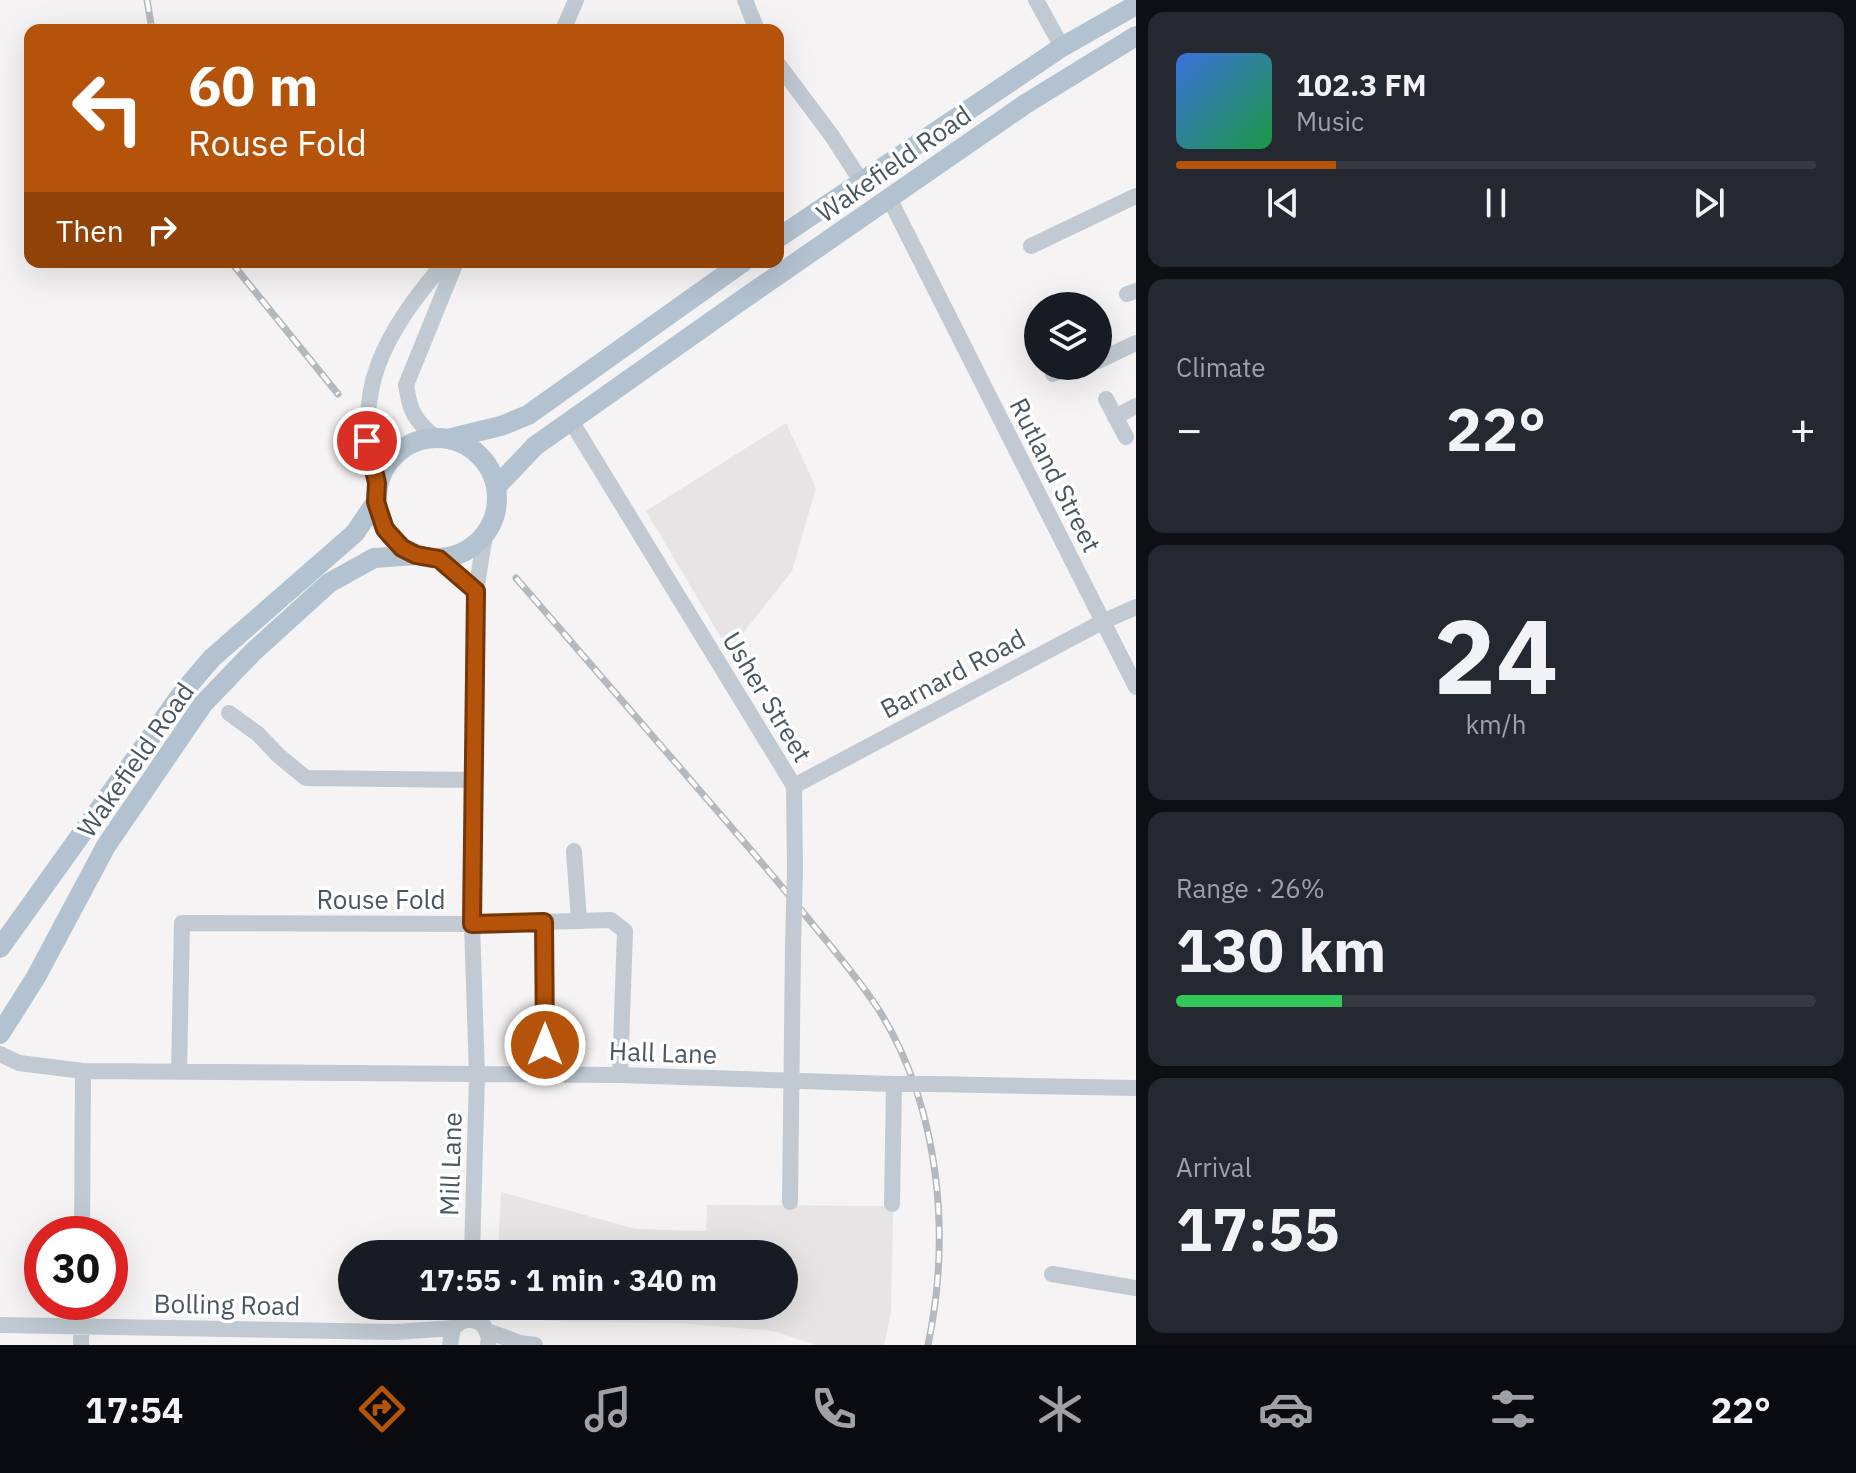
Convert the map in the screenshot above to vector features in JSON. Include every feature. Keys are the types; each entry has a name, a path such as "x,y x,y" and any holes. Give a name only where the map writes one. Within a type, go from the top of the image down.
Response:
{"main road":[{"name":"Wakefield Road","path":"784,234 1118,8 1136,5"},
{"name":"Wakefield Road","path":"497,486 535,446 1027,103 1136,36"},
{"path":"443,438 473,449 491,469 497,486 496,509 485,535 464,552 439,559 416,555 402,548 385,529 376,493 382,470 394,455 414,441 501,426 528,415 735,268"},
{"name":"Wakefield Road","path":"0,948 138,753 212,658 355,533 376,493"},
{"name":"Wakefield Road","path":"0,1034 36,977 106,846 203,704 254,651 329,583 374,558 416,555"}],"street":[{"path":"566,24 576,0"},
{"path":"745,0 755,24"},
{"path":"1036,0 1062,47"},
{"path":"784,72 861,181"},
{"path":"1031,246 1136,196"},
{"name":"Rutland Street","path":"889,198 1136,687"},
{"path":"376,493 367,441 371,389 383,351 406,308 440,268"},
{"path":"443,438 419,423 409,405 406,385 454,268"},
{"path":"1112,354 1136,343"},
{"path":"1106,399 1126,437"},
{"path":"1115,417 1136,406"},
{"name":"Usher Street","path":"571,421 794,786 790,1202"},
{"name":"Mill Lane","path":"472,1240 477,1075 472,924 476,591 485,535"},
{"path":"439,559 476,591"},
{"name":"Barnard Road","path":"794,786 1102,622 1136,607"},
{"path":"229,713 258,734 306,778 473,780"},
{"path":"574,851 579,921"},
{"name":"Rouse Fold","path":"179,1072 182,923 472,924 611,920 625,931 620,1075"},
{"path":"544,922 545,1076"},
{"name":"Hall Lane","path":"0,1054 19,1063 83,1071 620,1075 1136,1088"},
{"path":"82,1216 83,1071"},
{"path":"892,1204 894,1084"},
{"path":"1052,1274 1136,1288"},
{"path":"81,1345 82,1320"},
{"path":"451,1336 464,1320"},
{"path":"477,1320 488,1338 523,1344"},
{"name":"Bolling Road","path":"0,1325 394,1339 451,1336"}],"shaded area":[{"path":"786,423 816,488 792,571 729,651 646,511"},
{"path":"501,1192 636,1229 706,1231 707,1205 891,1206 891,1312 884,1345 816,1345 773,1331 677,1323 540,1320 798,1320 798,1240 499,1240"}],"railway":[{"path":"147,0 151,24"},
{"path":"236,268 338,394"},
{"path":"516,578 773,877 852,973 882,1015 902,1053 917,1092 935,1176 939,1261 928,1345"}],"route":[{"path":"367,441 377,483 376,502 385,529 402,548 416,555 439,559 476,591 472,924 544,922 545,1045"}]}
